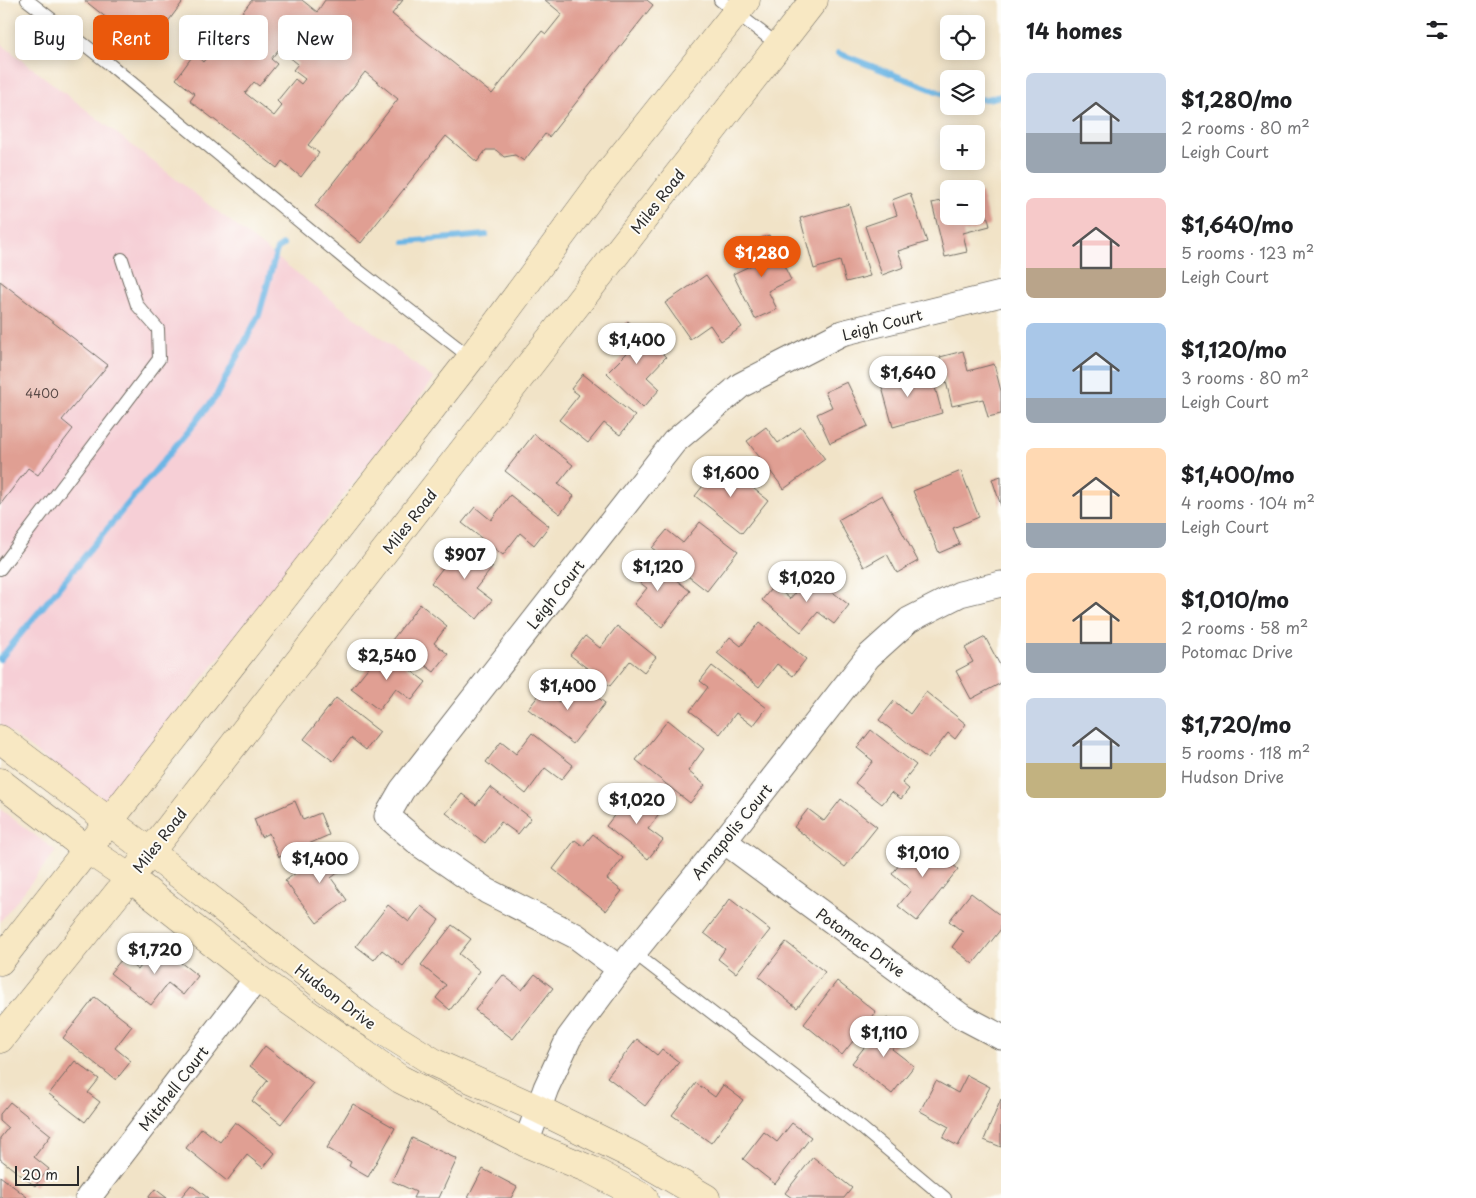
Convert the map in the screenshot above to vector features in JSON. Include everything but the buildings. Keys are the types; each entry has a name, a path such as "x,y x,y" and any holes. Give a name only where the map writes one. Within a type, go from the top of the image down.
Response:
{"main road":[{"name":"Miles Road","path":"0,1039 130,878 814,0"},
{"path":"0,961 472,358 734,4"},
{"name":"Hudson Drive","path":"0,740 150,852 366,1020 435,1063 538,1109 632,1155 706,1198"},
{"name":"Hudson Drive","path":"0,782 88,850 130,878 257,978 400,1079 526,1142 591,1170 644,1198"}],"street":[{"name":"Leigh Court","path":"626,960 487,891 422,846 387,816 402,790 674,442 741,385 842,333 1001,294"},
{"name":"Annapolis Court","path":"526,1142 546,1088 570,1038 626,960 724,841 868,657 908,620 960,594 1001,584"},
{"name":"Potomac Drive","path":"724,841 961,1016 1001,1037"},
{"name":"Mitchell Court","path":"88,1198 257,978"}],"lane":[{"path":"26,0 108,63 358,270 472,358"},
{"path":"734,4 778,45"},
{"path":"0,569 159,359 158,330 137,304 122,259"},
{"path":"626,960 863,1129 945,1198"}],"shaded area":[{"path":"0,43 15,55 15,60 22,60 434,379 105,806 0,724"},
{"path":"0,809 56,851 0,922"}],"waterway":[{"path":"838,53 940,93"},
{"path":"985,99 1001,96"},
{"path":"405,242 486,235"},
{"path":"0,659 215,398 259,315 277,249 283,245"}]}
